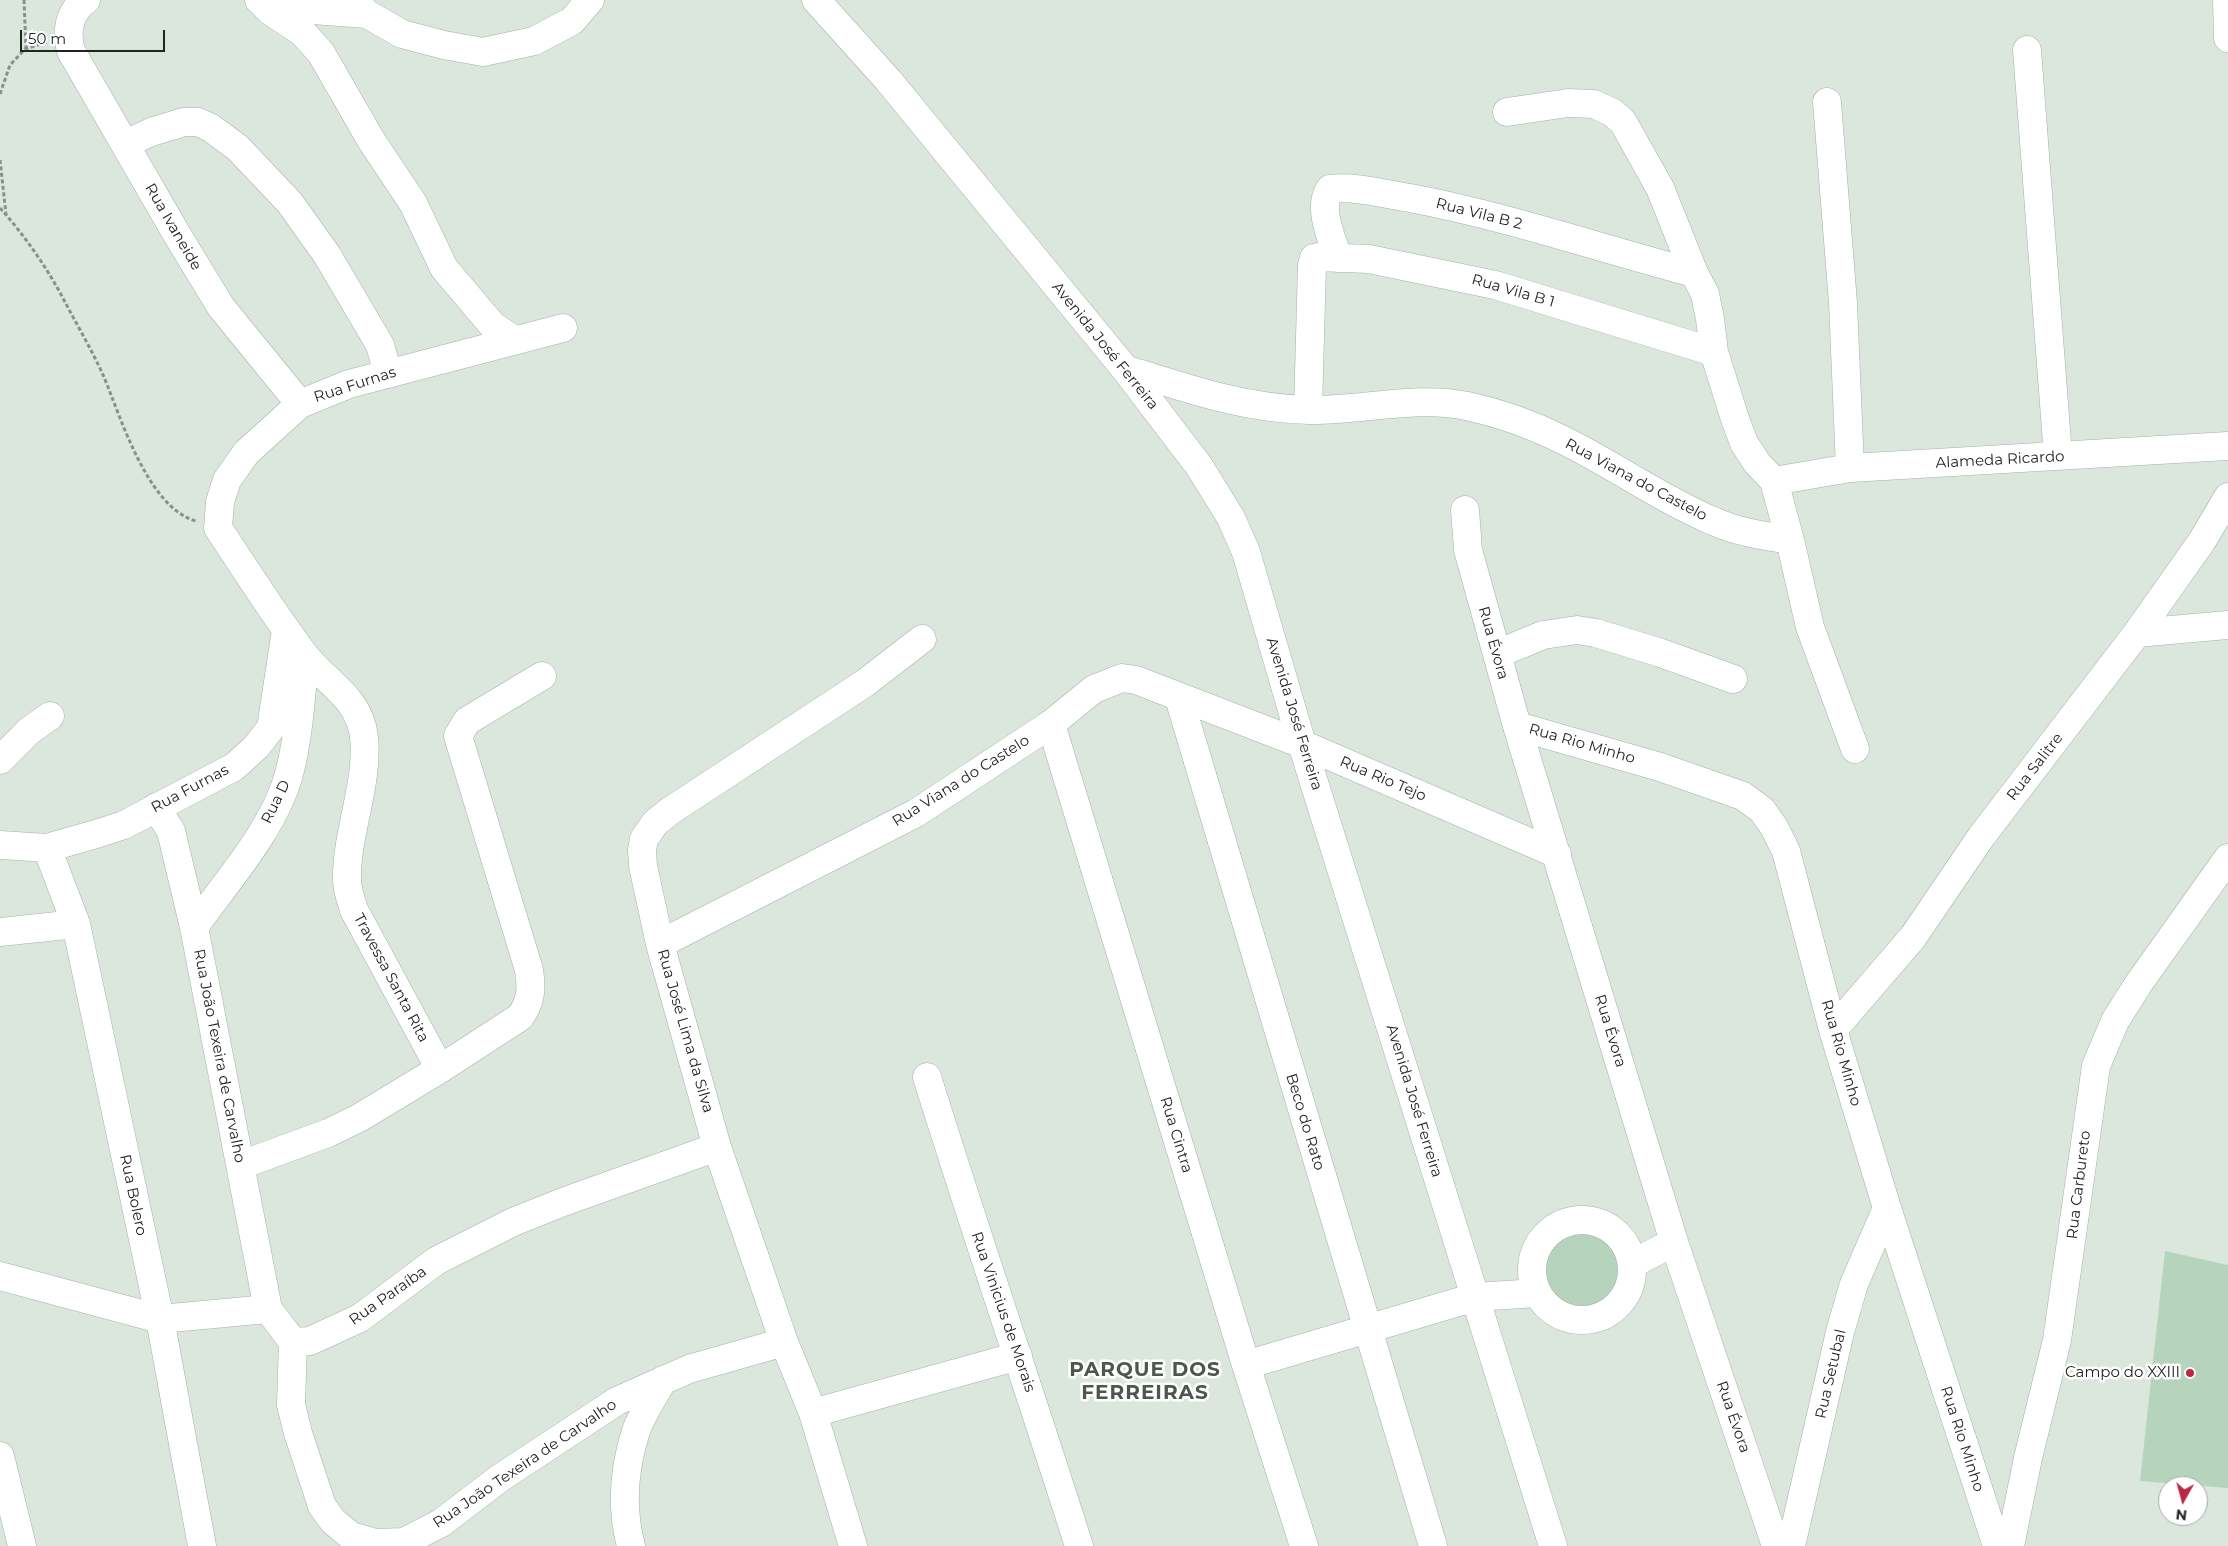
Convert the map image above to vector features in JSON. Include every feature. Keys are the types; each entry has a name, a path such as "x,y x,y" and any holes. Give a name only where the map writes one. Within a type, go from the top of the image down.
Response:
{"street":[{"path":"67,36 74,14 86,0"},
{"path":"259,0 312,10 360,7 402,34 444,45 483,52 534,41 572,20 590,0"},
{"path":"259,0 276,16 302,32 321,53 371,140 413,203 444,268 493,326 514,340"},
{"name":"Avenida José Ferreira","path":"816,0 888,80 1125,369 1199,466 1230,518 1246,552 1302,744 1553,1546"},
{"path":"2227,0 2228,38"},
{"name":"Rua Ivaneide","path":"67,36 71,51 221,307 300,404"},
{"path":"2028,50 2058,456"},
{"path":"1828,102 1843,303 1850,468"},
{"path":"1507,112 1568,103 1594,104 1613,113 1623,122 1660,188 1694,273 1705,294 1714,352 1744,443 1757,463 1774,481 1810,627 1855,749"},
{"path":"126,144 151,132 176,125 198,122 211,128 238,148 290,203 327,255 380,344 388,374"},
{"name":"Rua Vila B 2","path":"1338,258 1329,228 1325,200 1330,188 1372,191 1463,208 1694,273"},
{"name":"Rua Vila B 1","path":"1308,410 1312,265 1314,258 1369,259 1495,285 1714,352"},
{"name":"Rua Furnas","path":"218,528 220,502 227,480 246,453 300,404 350,384 563,328"},
{"name":"Rua Viana do Castelo","path":"1125,369 1230,400 1280,409 1332,410 1418,402 1465,405 1509,418 1563,440 1673,502 1714,522 1751,534 1790,540"},
{"name":"Alameda Ricardo","path":"1774,481 1850,468 2228,446"},
{"name":"Rua Salitre","path":"1833,1030 1913,937 1980,837 2137,633 2202,541 2228,497"},
{"name":"Rua Évora","path":"1465,510 1468,550 1517,726 1674,1242 1776,1546"},
{"path":"218,528 305,656"},
{"path":"2137,633 2228,624"},
{"name":"Rua Furnas","path":"0,845 47,848 124,825 234,767 256,747 271,728 286,630"},
{"path":"1497,654 1543,635 1577,630 1596,633 1661,653 1733,679"},
{"name":"Rua José Lima da Silva","path":"853,1546 813,1413 784,1342 717,1147 660,944 643,866 642,850 644,839 655,823 865,683 922,639"},
{"name":"Rua D","path":"194,927 254,844 274,809 288,776 297,736 305,656"},
{"name":"Travessa Santa Rita","path":"305,656 346,696 359,715 364,737 363,760 360,794 350,846 347,881 354,910 440,1069"},
{"path":"241,1165 328,1133 359,1118 440,1069 520,1017 528,1006 532,989 530,970 458,736 467,721 542,676"},
{"name":"Rua Viana do Castelo","path":"660,944 916,813 1051,724 1094,689 1122,678 1136,680 1179,698"},
{"name":"Rua Rio Tejo","path":"1179,698 1302,744 1557,854"},
{"name":"Beco do Rato","path":"1179,698 1433,1546"},
{"path":"0,760 29,731 50,716"},
{"name":"Rua Cintra","path":"1051,724 1246,1365 1304,1546"},
{"name":"Rua Rio Minho","path":"1517,726 1669,770 1743,796 1762,810 1774,827 1786,851 1833,1030 1887,1208 1997,1546"},
{"name":"Rua João Texeira de Carvalho","path":"156,807 171,831 194,927 268,1309"},
{"name":"Rua Bolero","path":"47,848 76,924 160,1318 202,1546"},
{"name":"Rua Carbureto","path":"2010,1546 2028,1458 2057,1340 2096,1066 2115,1021 2138,982 2228,858"},
{"path":"0,932 76,924"},
{"name":"Rua Vinicius de Morais","path":"927,1077 971,1218 1079,1546"},
{"name":"Rua Paraíba","path":"293,1342 310,1341 360,1318 436,1262 513,1222 563,1202 717,1147"},
{"name":"Rua Setubal","path":"1791,1546 1840,1332 1854,1284 1887,1208"},
{"path":"1575,1220 1591,1221 1606,1226 1619,1236 1628,1249 1632,1264 1631,1280 1626,1294 1617,1306 1604,1315 1589,1319 1574,1319 1559,1314 1546,1305 1537,1293 1532,1278 1532,1262 1537,1247 1547,1234 1560,1225 1575,1220"},
{"path":"1632,1264 1674,1242"},
{"path":"0,1276 160,1318 268,1309 293,1342"},
{"path":"1246,1365 1475,1297 1537,1293"},
{"name":"Rua João Texeira de Carvalho","path":"293,1342 291,1405 298,1433 322,1506 333,1521 351,1536 375,1543 404,1542 441,1523 500,1478 617,1401 663,1380 712,1362 784,1342"},
{"path":"813,1413 1018,1356"},
{"path":"631,1546 624,1500 627,1468 636,1430 663,1380"},
{"path":"0,1456 22,1546"}],"path":[{"path":"24,0 26,48"},
{"path":"0,94 10,65 26,48 67,36"},
{"path":"0,160 6,216"},
{"path":"0,208 20,232 64,300 103,375 145,472 164,500 190,520 218,528"}],"green space":[{"path":"1583,1227 1599,1231 1613,1240 1622,1254 1626,1270 1622,1286 1613,1300 1599,1309 1583,1313 1567,1309 1553,1300 1544,1286 1540,1270 1544,1254 1553,1240 1567,1231"},
{"name":"Campo do XXIII","path":"2165,1251 2228,1265 2228,1488 2208,1486 2208,1476 2158,1476 2158,1482 2140,1481"}],"place":[{"name":"Campo do XXIII","path":"2190,1373"}],"district":[{"name":"PARQUE DOS FERREIRAS","path":"1145,1382"}]}
